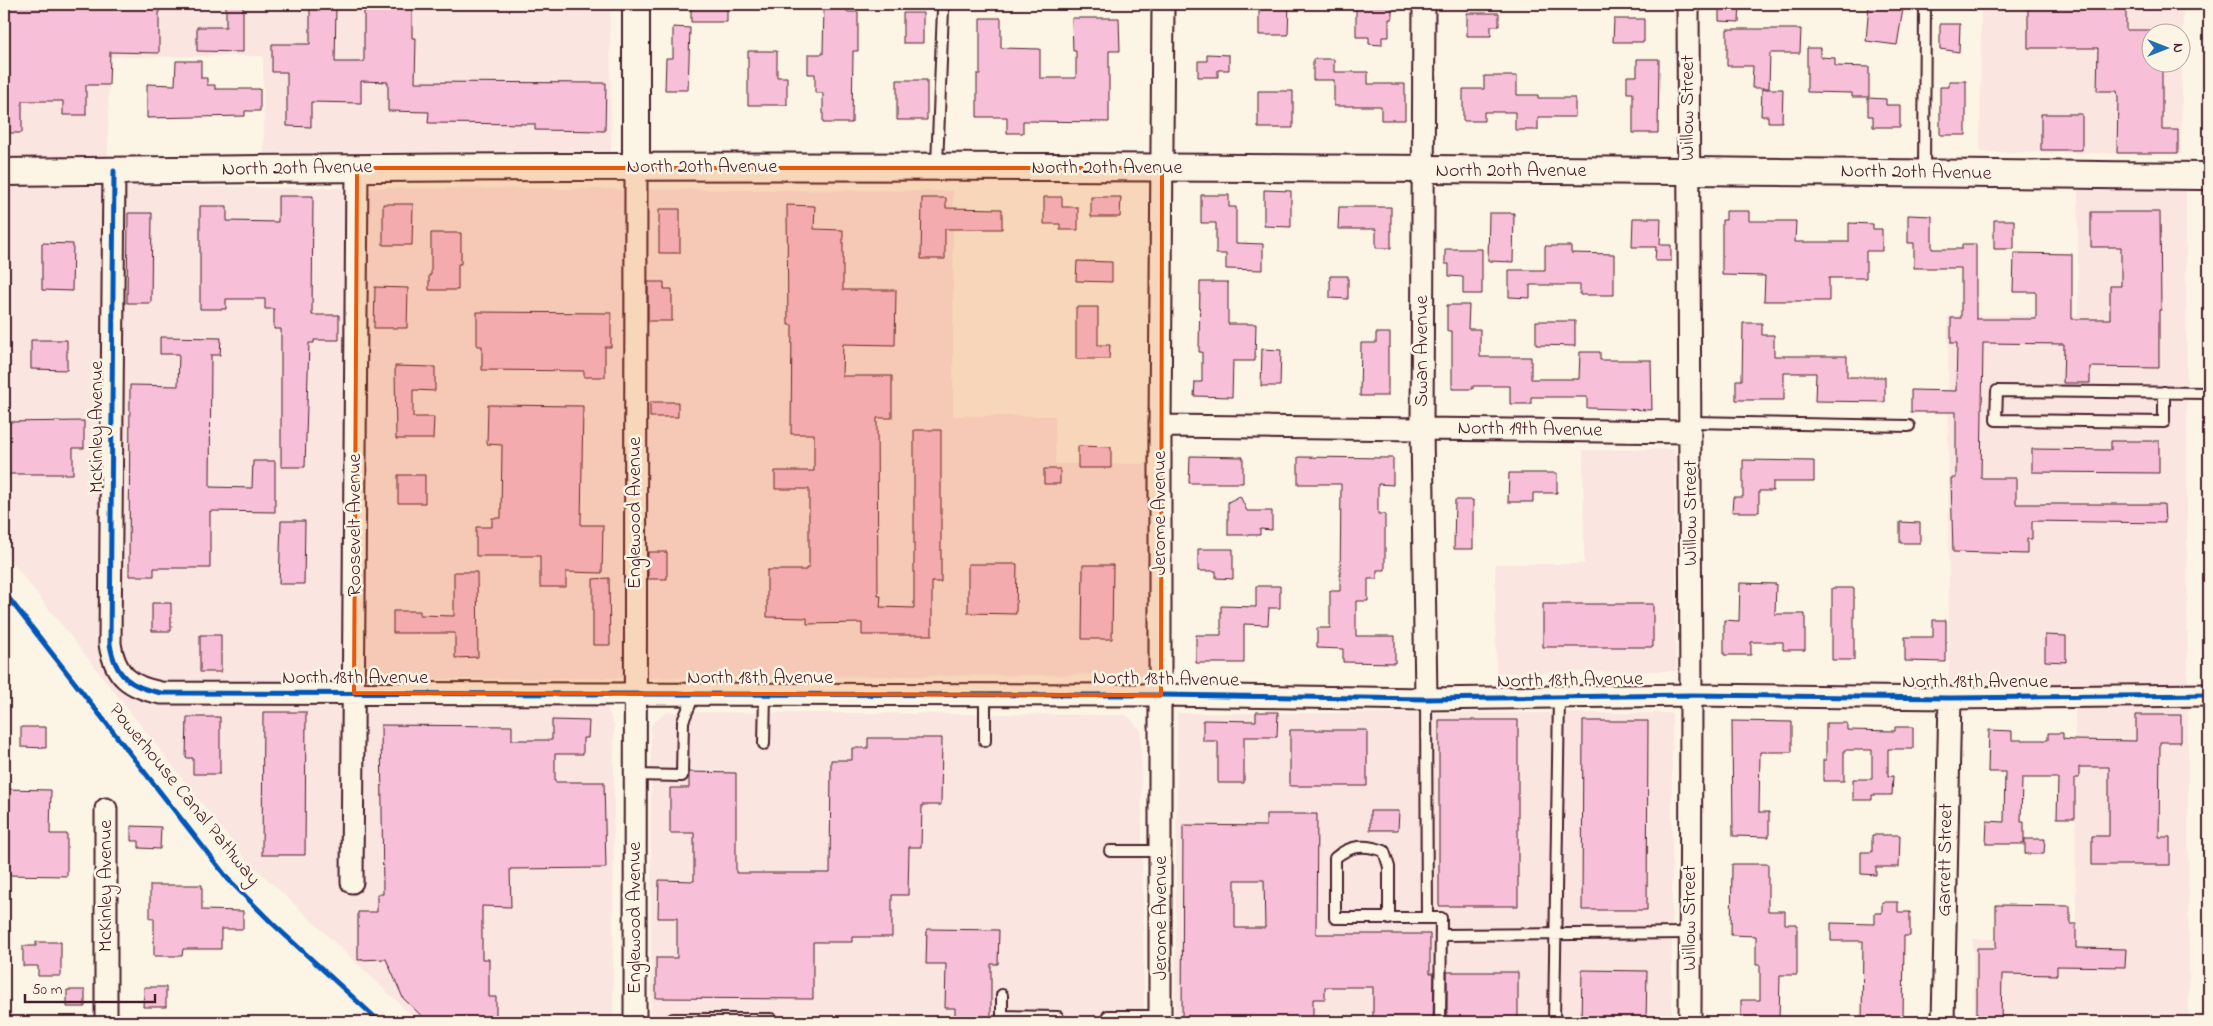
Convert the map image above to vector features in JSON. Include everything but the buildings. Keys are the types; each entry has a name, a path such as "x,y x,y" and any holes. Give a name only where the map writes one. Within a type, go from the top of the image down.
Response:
{"street":[{"name":"Englewood Avenue","path":"635,1022 636,4"},
{"name":"Jerome Avenue","path":"1160,1019 1160,426 1163,4"},
{"name":"Swan Avenue","path":"1424,4 1422,429 1426,699"},
{"name":"Willow Street","path":"1688,4 1691,694 1690,1022"},
{"name":"North 20th Avenue","path":"4,172 636,166 1688,171 2209,176"},
{"name":"Roosevelt Avenue","path":"352,882 357,168"},
{"name":"McKinley Avenue","path":"114,171 110,644 112,661 125,679"},
{"name":"North 19th Avenue","path":"1160,426 1422,429 1690,427"},
{"name":"North 18th Avenue","path":"125,679 142,690 161,693 1161,694 1426,699 1691,694 1950,698 2209,696"},
{"name":"Garrett Street","path":"1943,1022 1950,698"},
{"name":"McKinley Avenue","path":"106,809 106,1022"}],"lane":[{"path":"937,167 943,9 941,4"},
{"path":"1924,174 1925,4"},
{"path":"2164,392 2164,422 1996,420 1996,391 2164,392 2209,393"},
{"path":"1690,427 1909,426"},
{"path":"635,775 682,776 683,721 696,693"},
{"path":"764,744 765,693"},
{"path":"985,694 985,740"},
{"path":"1554,1022 1559,696"},
{"path":"1426,699 1427,918"},
{"path":"1389,919 1389,867 1384,851 1370,846 1356,846 1334,858 1335,918 1389,919 1441,918 1440,1022"},
{"path":"1110,851 1161,851"},
{"path":"1441,935 1690,933"},
{"path":"1002,995 1002,1016 1058,1017"},
{"path":"1108,1016 1160,1019"},
{"path":"673,1019 771,1019 771,1022"}],"highlighted area":[{"path":"357,168 1162,168 1161,695 354,693"}],"shaded area":[{"path":"4,4 610,4 611,151 264,153 263,56 109,57 108,160 4,159"},
{"path":"1981,4 2183,4 2183,22 2140,22 2140,72 2182,72 2181,154 1980,152"},
{"path":"4,186 953,191 953,416 1055,416 1055,464 1154,464 1155,674 367,680 365,707 607,707 614,726 613,1022 419,1022 245,858 4,552"},
{"path":"2078,190 2186,190 2189,1022 1974,1022 1973,939 2076,938 2075,710 1949,710 1948,316 2078,315"},
{"path":"1675,449 1676,671 1496,673 1495,564 1584,564 1583,450"},
{"path":"667,712 1127,715 1141,731 1144,1022 651,1022 651,725"},
{"path":"1177,713 1672,713 1672,1022 1175,1022"}],"cycle path":[{"path":"114,171 110,644 116,664 126,678 141,687 161,693 1161,695 1426,699 1691,695 1950,698 2209,695"},
{"name":"Powerhouse Canal Pathway","path":"4,592 228,879 273,924 380,1022"}]}
